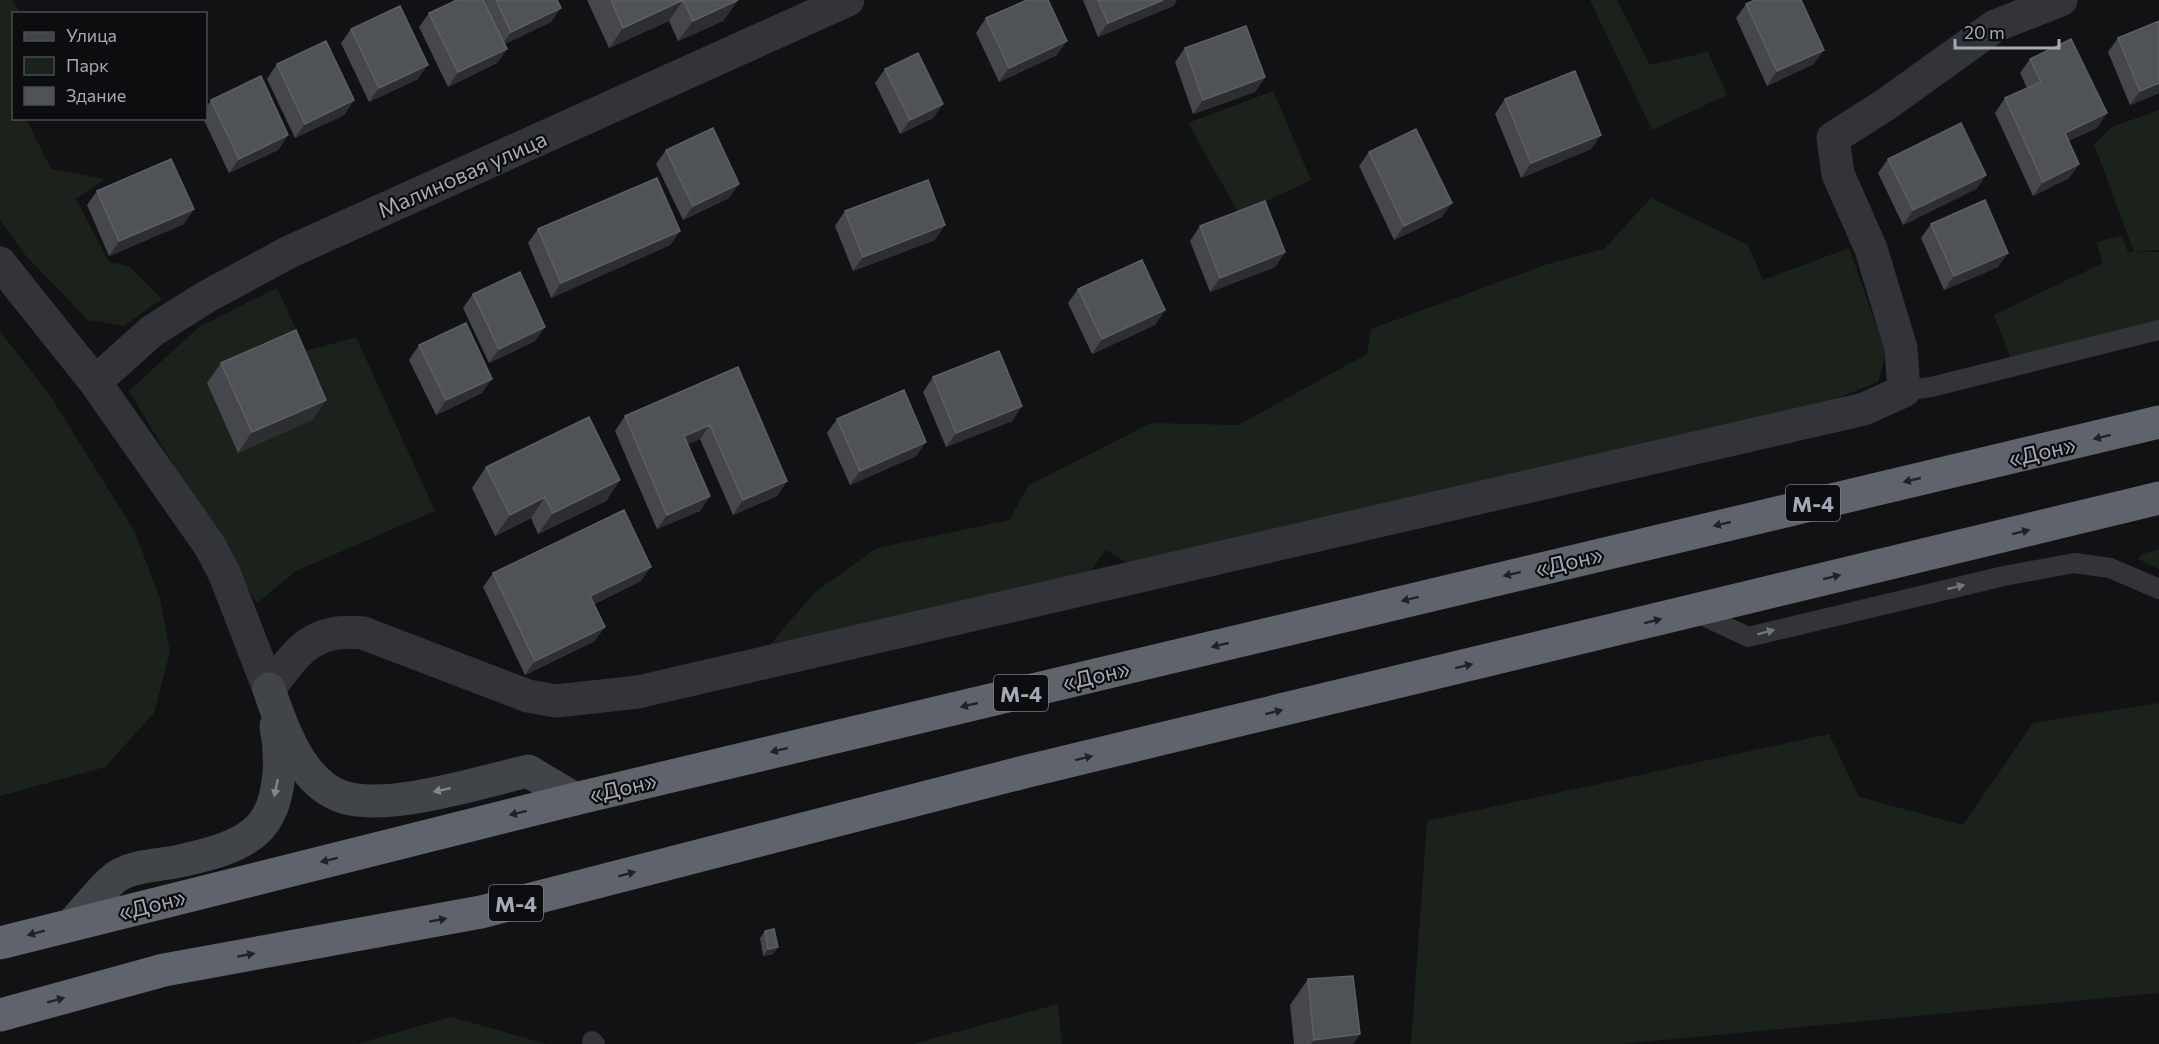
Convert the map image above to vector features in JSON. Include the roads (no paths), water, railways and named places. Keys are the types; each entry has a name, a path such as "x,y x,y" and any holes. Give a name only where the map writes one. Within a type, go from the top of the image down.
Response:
{"highway":[{"name":"«Дон»","path":"0,943 72,923 575,799 2159,422"},
{"name":"М-4","path":"0,1015 164,970 481,912 1004,777 2159,498"}],"street":[{"name":"Малиновая улица","path":"96,382 152,331 206,297 289,252 848,0"},
{"path":"72,923 120,874 201,856 235,844 260,827 274,800 280,757 269,689 294,657 313,640 340,630 363,633 528,696 556,701 638,692 1864,409 1905,391 1901,348 1871,249 1838,174 1833,138 1886,105 1995,26 2061,0"},
{"path":"0,263 96,382 210,546 225,575 284,733 292,749 322,784 339,796 368,801 396,800 528,771 575,799"}],"lane":[{"path":"1905,391 1931,387 2159,330"},
{"path":"1693,611 1748,637 2004,576 2074,563 2110,568 2159,590"}]}
